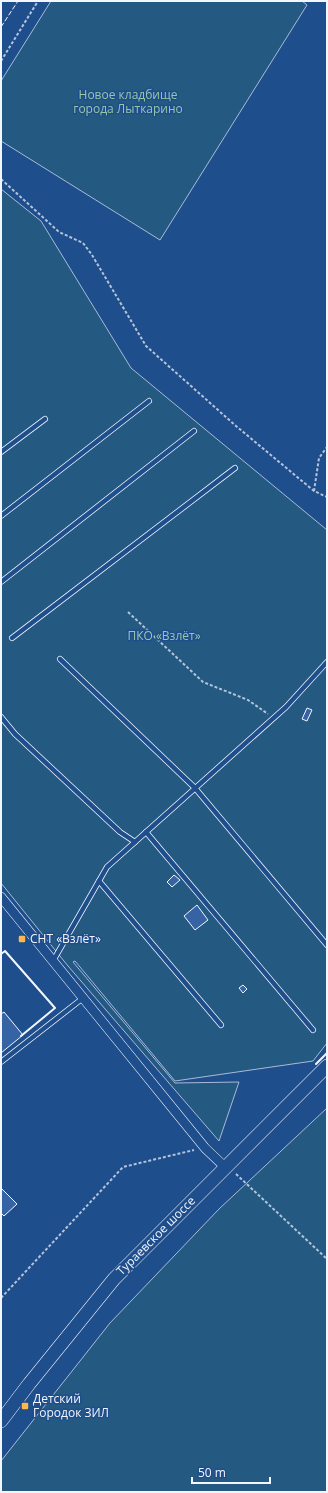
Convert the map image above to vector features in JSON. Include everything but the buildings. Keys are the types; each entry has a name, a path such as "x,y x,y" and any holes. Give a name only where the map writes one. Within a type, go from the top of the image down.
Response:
{"main road":[{"name":"Тураевское шоссе","path":"2,1417 114,1279 327,1066"}],"street":[{"path":"1,897 205,1148 225,1167"}],"lane":[{"path":"1,516 149,401"},
{"path":"1,452 45,419"},
{"path":"1,582 194,431"},
{"path":"12,638 234,468"},
{"path":"60,659 195,788 327,945"},
{"path":"53,961 106,867 274,718 327,662"},
{"path":"1,717 15,734 114,827 135,842"},
{"path":"146,832 313,1030"},
{"path":"98,881 221,1026"},
{"path":"1,1062 83,998"}],"path":[{"path":"1,61 38,1"},
{"path":"1,179 59,232 83,243 92,255 146,346 236,426 314,491 327,497"},
{"path":"314,491 319,458 327,447"},
{"path":"128,612 203,682 248,700 274,718"},
{"path":"1,1298 123,1167 205,1148"},
{"path":"225,1167 239,1176 327,1259"}],"green space":[{"name":"Новое кладбище города Лыткарино","path":"51,1 302,1 307,5 160,240 1,141 1,81"},
{"name":"ПКО «Взлёт»","path":"1,189 41,221 131,368 327,530 327,1043 313,1061 175,1081 75,961 73,962 175,1083 239,1082 219,1141 68,966 1,883"},
{"path":"327,1108 327,1492 1,1492 1,1461 110,1323 219,1209"}],"fence":[{"path":"1,27 18,1"}],"wall":[{"path":"1,954 5,951 55,1008 21,1036"},
{"path":"316,1064 327,1053"}],"place":[{"name":"СНТ «Взлёт»","path":"22,939"},
{"name":"Детский Городок ЗИЛ","path":"25,1406"}]}
